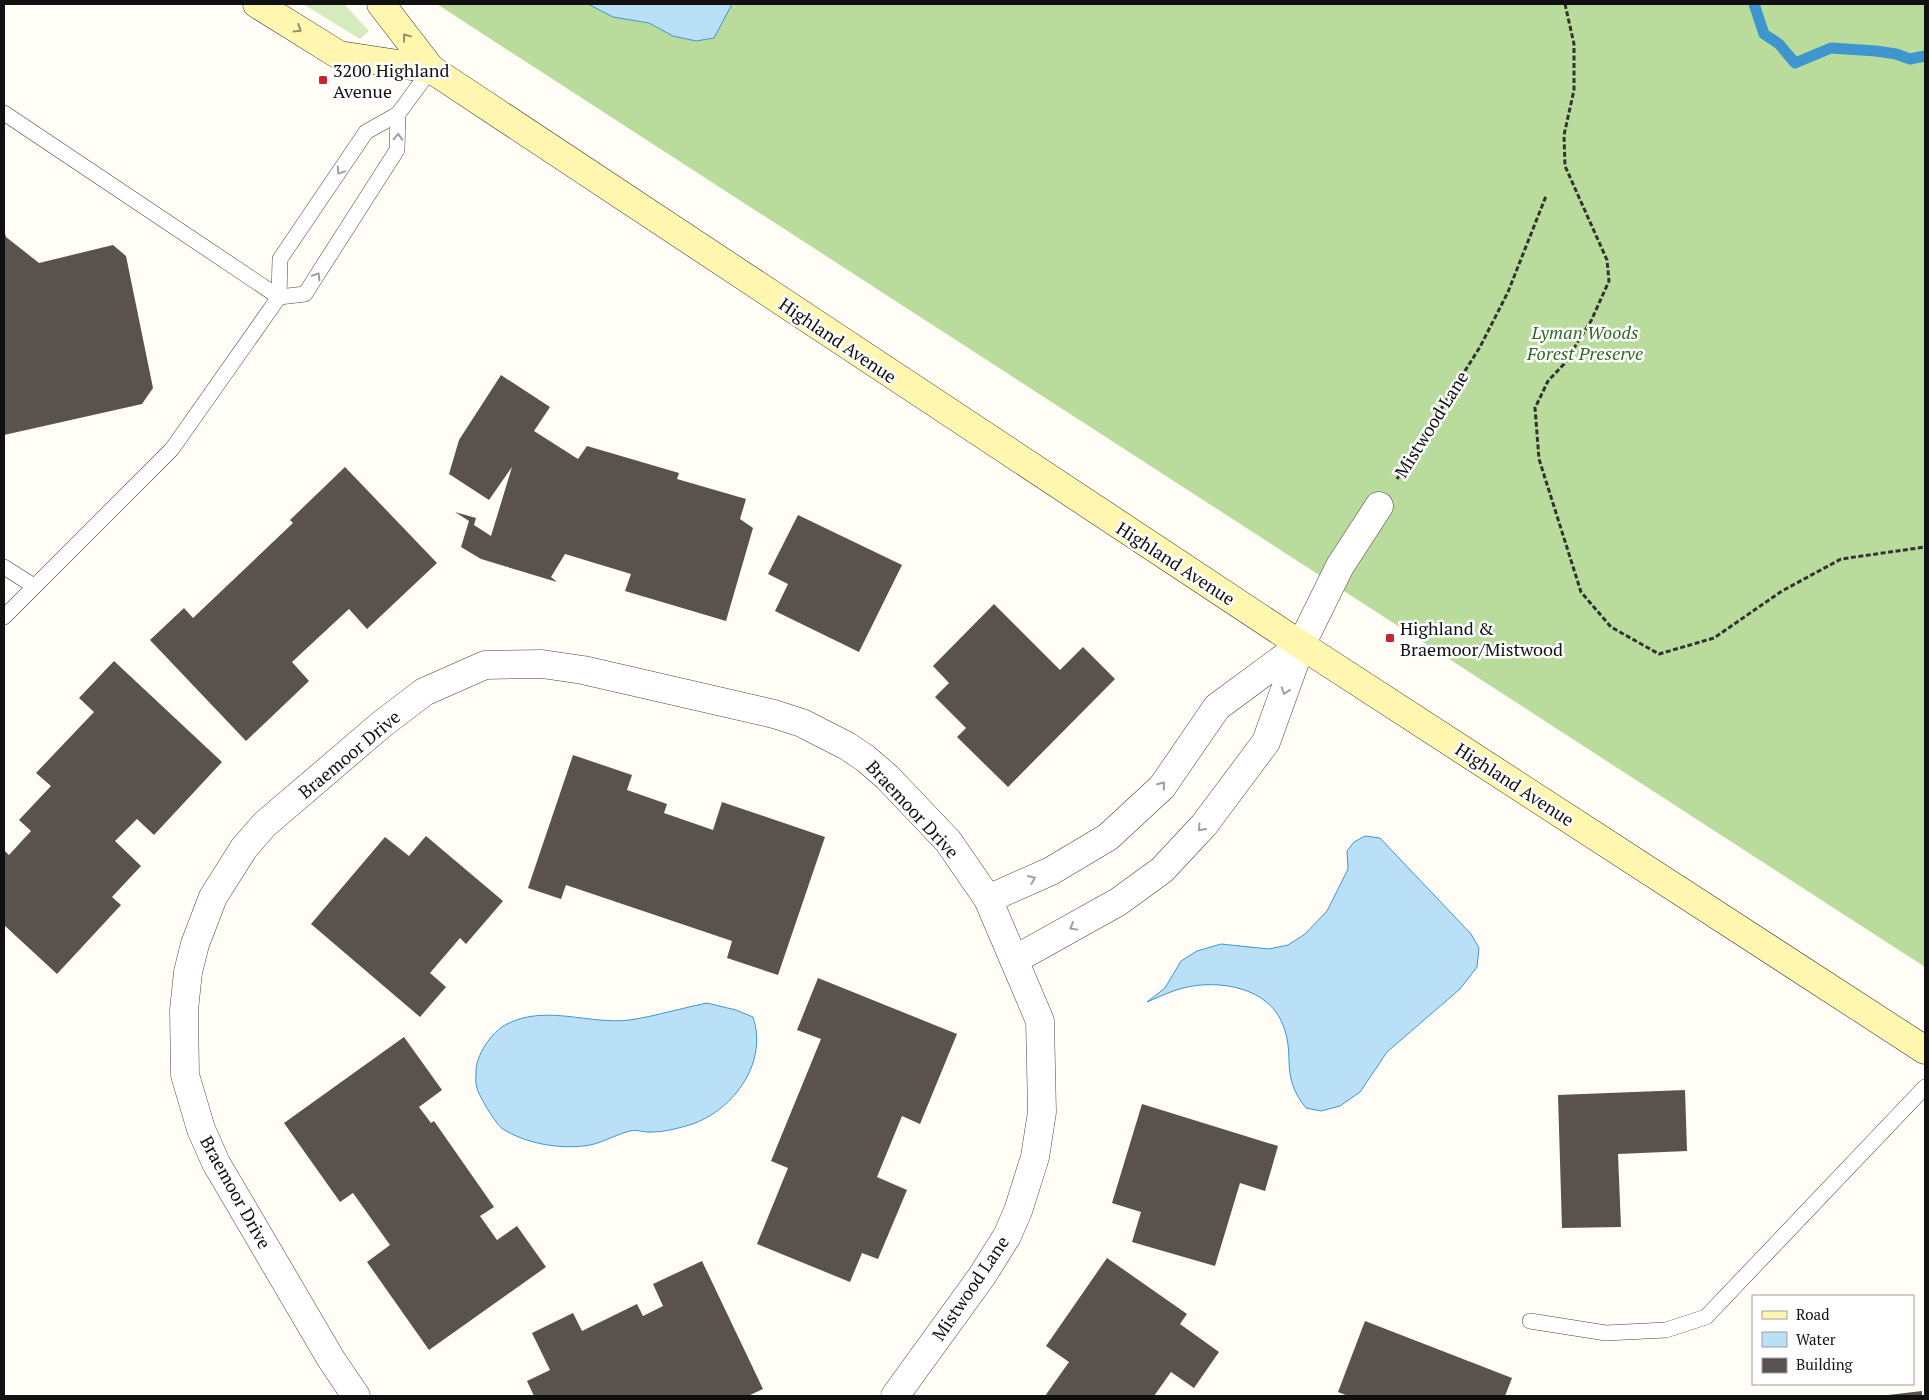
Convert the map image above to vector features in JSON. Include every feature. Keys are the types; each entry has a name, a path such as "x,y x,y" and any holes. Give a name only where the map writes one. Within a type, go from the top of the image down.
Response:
{"main road":[{"name":"Highland Avenue","path":"257,4 339,54 431,69"},
{"name":"Highland Avenue","path":"381,4 431,69 1301,645 1925,1050"}],"street":[{"path":"1010,950 1118,902 1162,870 1204,825 1266,742 1301,645 1340,566 1379,506"},
{"path":"988,899 1051,871 1108,837 1162,787 1217,707 1301,645"},
{"name":"Braemoor Drive","path":"356,1396 326,1350 216,1163 201,1129 185,1075 184,1010 188,972 195,944 213,897 244,848 265,824 382,724 424,692 485,665 542,664 583,670 774,714 802,723 847,746 887,777 948,842 988,899 1010,950"},
{"name":"Mistwood Lane","path":"895,1396 982,1276 1007,1236 1018,1211 1035,1157 1042,1112 1040,1021 1010,950"}],"lane":[{"path":"4,617 172,449 279,297 280,259 366,132 398,114 431,69"},
{"path":"4,112 279,297 306,294 397,150 398,114"},
{"path":"4,567 34,586"},
{"path":"1530,1321 1606,1333 1666,1330 1706,1317 1925,1087"}],"path":[{"path":"1565,4 1574,44 1574,90 1564,135 1565,166 1606,260 1609,281 1591,321 1564,364 1548,381 1535,408 1539,459 1581,592 1611,627 1659,654 1714,638 1782,591 1841,559 1925,547"},
{"name":"Mistwood Lane","path":"1379,506 1480,348 1508,292 1546,196"}],"green space":[{"path":"303,4 344,4 369,31 360,39"},
{"name":"Lyman Woods Forest Preserve","path":"437,4 1925,4 1925,967 506,49"}],"water":[{"path":"588,4 732,4 714,38 696,41 673,36 649,23 613,17"},
{"path":"1365,836 1380,838 1471,934 1479,948 1477,967 1460,989 1387,1052 1360,1092 1340,1106 1321,1111 1306,1108 1298,1096 1290,1075 1287,1037 1283,1025 1276,1012 1254,994 1226,986 1197,985 1174,991 1147,1002 1165,988 1181,961 1197,951 1221,944 1269,949 1288,945 1305,934 1327,911 1348,869 1347,851 1354,842"},
{"path":"707,1003 736,1010 753,1017 757,1035 756,1052 751,1069 742,1085 718,1111 702,1120 665,1131 630,1131 589,1145 573,1147 552,1146 521,1138 503,1129 492,1116 478,1092 476,1086 476,1066 481,1052 490,1038 501,1027 522,1018 552,1015 599,1020 630,1020"}],"building":[{"path":"4,229 6,237 39,263 113,245 126,256 153,388 142,404 4,435"},
{"path":"501,375 550,407 534,431 578,459 587,446 679,473 677,479 746,499 740,519 753,528 726,621 625,591 631,574 565,554 551,577 557,582 481,559 461,547 469,521 455,512 476,518 474,525 491,536 512,467 489,500 449,474 459,440"},
{"path":"345,467 437,563 367,629 349,609 292,662 309,681 246,741 150,640 184,608 193,618 293,523 290,520"},
{"path":"798,515 902,565 859,652 775,611 788,584 768,574"},
{"path":"994,604 1060,670 1083,647 1115,679 1008,787 957,737 966,728 935,697 949,683 933,666"},
{"path":"114,661 222,762 154,835 137,819 115,841 141,866 112,897 121,905 57,974 4,925 4,850 9,855 31,831 19,820 51,786 36,773 94,712 79,698"},
{"path":"573,755 632,775 627,790 667,804 664,813 713,830 722,802 825,837 778,975 727,958 732,941 566,885 561,899 528,888"},
{"path":"426,836 503,901 466,944 460,938 430,973 446,987 420,1017 311,924 385,837 409,856"},
{"path":"818,978 957,1034 920,1124 902,1116 877,1177 907,1190 878,1259 862,1253 850,1282 757,1244 788,1168 771,1161 821,1039 797,1030"},
{"path":"404,1037 442,1090 419,1107 431,1123 434,1121 494,1207 480,1216 497,1240 517,1226 546,1267 429,1350 367,1262 390,1245 353,1193 340,1202 284,1123"},
{"path":"1685,1090 1687,1151 1618,1154 1621,1227 1562,1228 1558,1095"},
{"path":"1142,1104 1278,1146 1265,1191 1240,1183 1215,1266 1132,1242 1141,1212 1112,1203"},
{"path":"1107,1258 1187,1314 1180,1324 1219,1352 1194,1388 1171,1372 1154,1396 1045,1396 1069,1362 1046,1346"},
{"path":"702,1261 763,1389 748,1396 534,1396 527,1381 550,1370 532,1333 573,1313 582,1331 637,1304 643,1316 663,1306 653,1284"},
{"path":"1365,1321 1512,1378 1505,1396 1348,1396 1338,1392"},
{"path":"1922,1391 1922,1396 1888,1396 1888,1395"}],"waterway":[{"path":"1754,4 1764,34 1779,44 1795,63 1831,48 1876,51 1896,54 1910,59 1925,56"}],"place":[{"name":"3200 Highland Avenue","path":"323,80"},
{"name":"Highland & Braemoor/Mistwood","path":"1390,638"}]}
